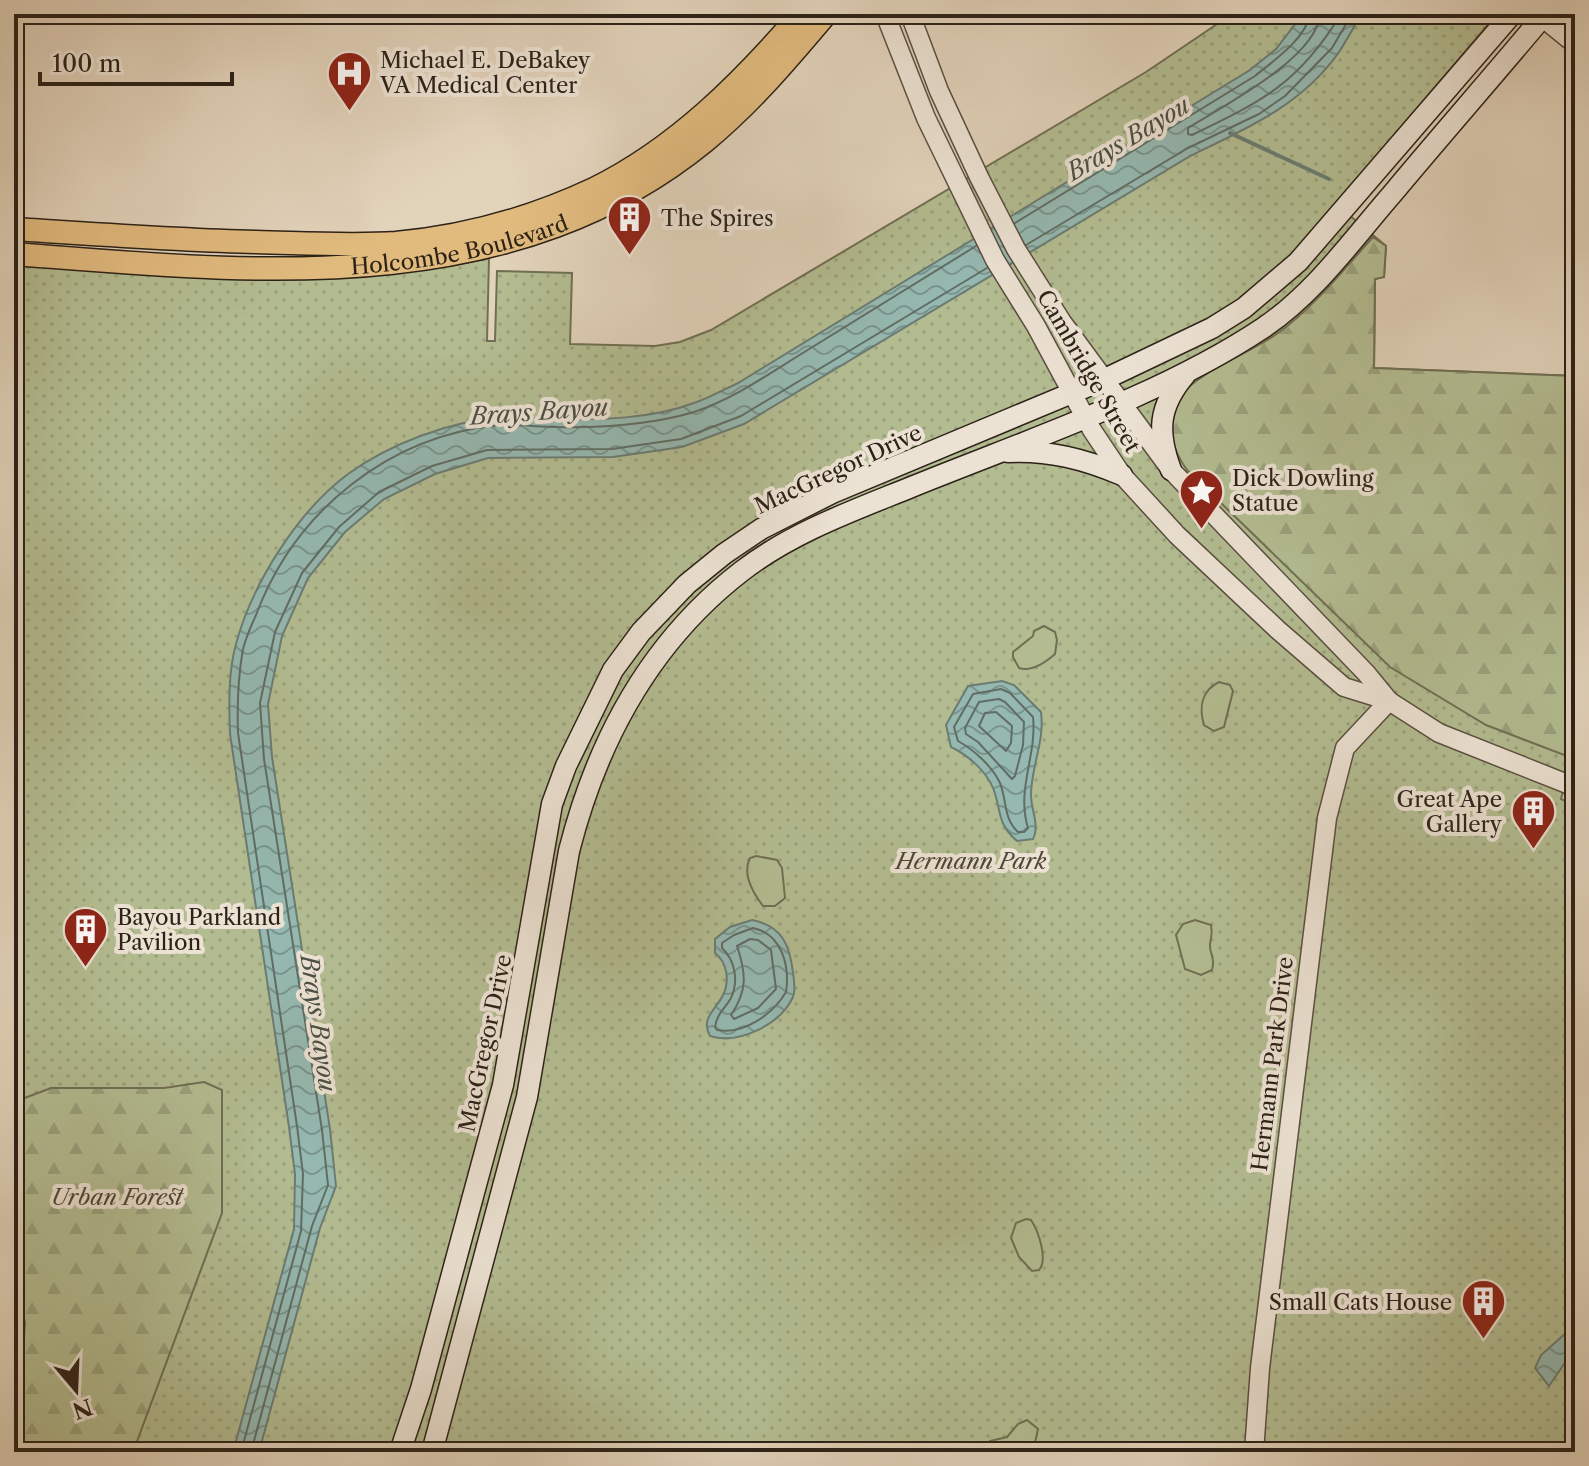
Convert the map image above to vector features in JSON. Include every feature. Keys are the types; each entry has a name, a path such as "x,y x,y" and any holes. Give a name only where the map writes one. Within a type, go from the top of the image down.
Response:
{"main road":[{"name":"Holcombe Boulevard","path":"14,229 188,240 358,244 396,243 566,222 638,187 801,14"},
{"name":"Holcombe Boulevard","path":"678,148 750,100 826,14"},
{"name":"MacGregor Drive","path":"404,1451 496,1115 516,1020 540,860 552,804 566,766 613,670 641,632 687,584 761,529 832,493 1103,380 1212,328 1244,308 1298,262 1512,14"},
{"name":"MacGregor Drive","path":"432,1452 527,1097 569,851 589,781 624,705 662,648 685,621 743,570 776,548 823,525 1120,403 1265,326 1320,278 1542,15"},
{"name":"Holcombe Boulevard","path":"14,254 127,263 357,268 449,255 509,231"},
{"path":"1171,470 1162,444 1162,417 1171,390 1189,369"},
{"path":"996,453 1028,451 1061,454 1092,462 1122,475"},
{"path":"566,766 589,781"}],"street":[{"name":"Cambridge Street","path":"885,14 918,98 995,260 1036,326 1084,417 1122,475 1177,535 1344,687 1389,701 1439,733 1575,787"},
{"name":"Cambridge Street","path":"910,14 957,131 1016,249 1103,380 1171,470 1366,673 1389,701"},
{"path":"1542,15 1575,44"},
{"path":"918,98 928,97 941,123 947,130 957,131"},
{"name":"Hermann Park Drive","path":"1254,1452 1260,1368 1327,818 1345,748 1389,701"}],"green space":[{"name":"Hermann Park","path":"1232,14 1497,14 1336,204 1386,246 1384,277 1375,279 1374,368 1575,376 1575,748 1561,799 1575,806 1575,1452 14,1452 14,265 192,276 312,278 431,269 489,258 487,341 495,341 497,271 572,273 570,344 655,346 680,342 711,330 1146,72"},
{"path":"1373,237 1386,246 1384,277 1375,279 1374,368 1575,376 1575,748 1572,758 1486,725 1390,667 1187,470 1173,444 1171,415 1188,387 1291,323 1328,288"},
{"path":"1044,626 1055,632 1055,654 1034,667 1019,668 1013,652 1033,636 1034,631"},
{"path":"1219,682 1230,685 1233,691 1224,727 1214,731 1204,725 1202,706 1208,690"},
{"path":"756,856 777,860 782,868 785,898 775,906 763,906 750,883 748,864 750,858"},
{"path":"1195,920 1212,928 1210,948 1213,966 1212,970 1201,975 1185,969 1176,935 1183,924"},
{"name":"Urban Forest","path":"204,1082 222,1090 222,1213 133,1452 14,1452 14,1406 21,1382 25,1322 14,1293 14,1102 51,1088 164,1088"},
{"path":"1031,1220 1039,1238 1043,1260 1039,1270 1032,1271 1019,1257 1011,1238 1016,1223"},
{"path":"1027,1420 1038,1429 1033,1452 989,1452 990,1441 1007,1437 1018,1424"}],"water":[{"path":"1303,14 1362,14 1325,70 1291,100 1254,124 1192,155 744,424 682,447 613,457 488,458 435,474 384,499 345,532 308,578 282,636 268,704 272,757 330,1129 336,1186 320,1228 259,1452 233,1452 294,1229 295,1174 230,734 230,677 236,644 253,597 295,528 329,489 348,474 383,453 441,429 501,417 590,419 643,415 694,403 738,383 1250,70 1276,49"},
{"path":"1002,681 1014,685 1041,712 1041,733 1032,785 1031,801 1036,829 1033,839 1017,841 1010,834 990,782 976,764 951,747 946,725 968,686"},
{"path":"752,920 771,927 783,938 792,963 793,997 778,1016 757,1030 733,1038 710,1036 708,1019 723,995 727,978 725,967 715,953 715,939 730,927"},
{"path":"1575,1325 1575,1348 1549,1386 1535,1368 1541,1355"}],"waterway":[{"path":"1230,133 1329,179"}],"place":[{"name":"Michael E. DeBakey VA Medical Center","path":"349,112"},
{"name":"The Spires","path":"630,257"},
{"name":"Dick Dowling Statue","path":"1201,530"},
{"name":"Great Ape Gallery","path":"1533,851"},
{"name":"Bayou Parkland Pavilion","path":"86,969"},
{"name":"Small Cats House","path":"1483,1341"}],"water label":[{"name":"Brays Bayou","path":"1128,139"},
{"name":"Brays Bayou","path":"539,412"},
{"name":"Brays Bayou","path":"318,1023"}]}
